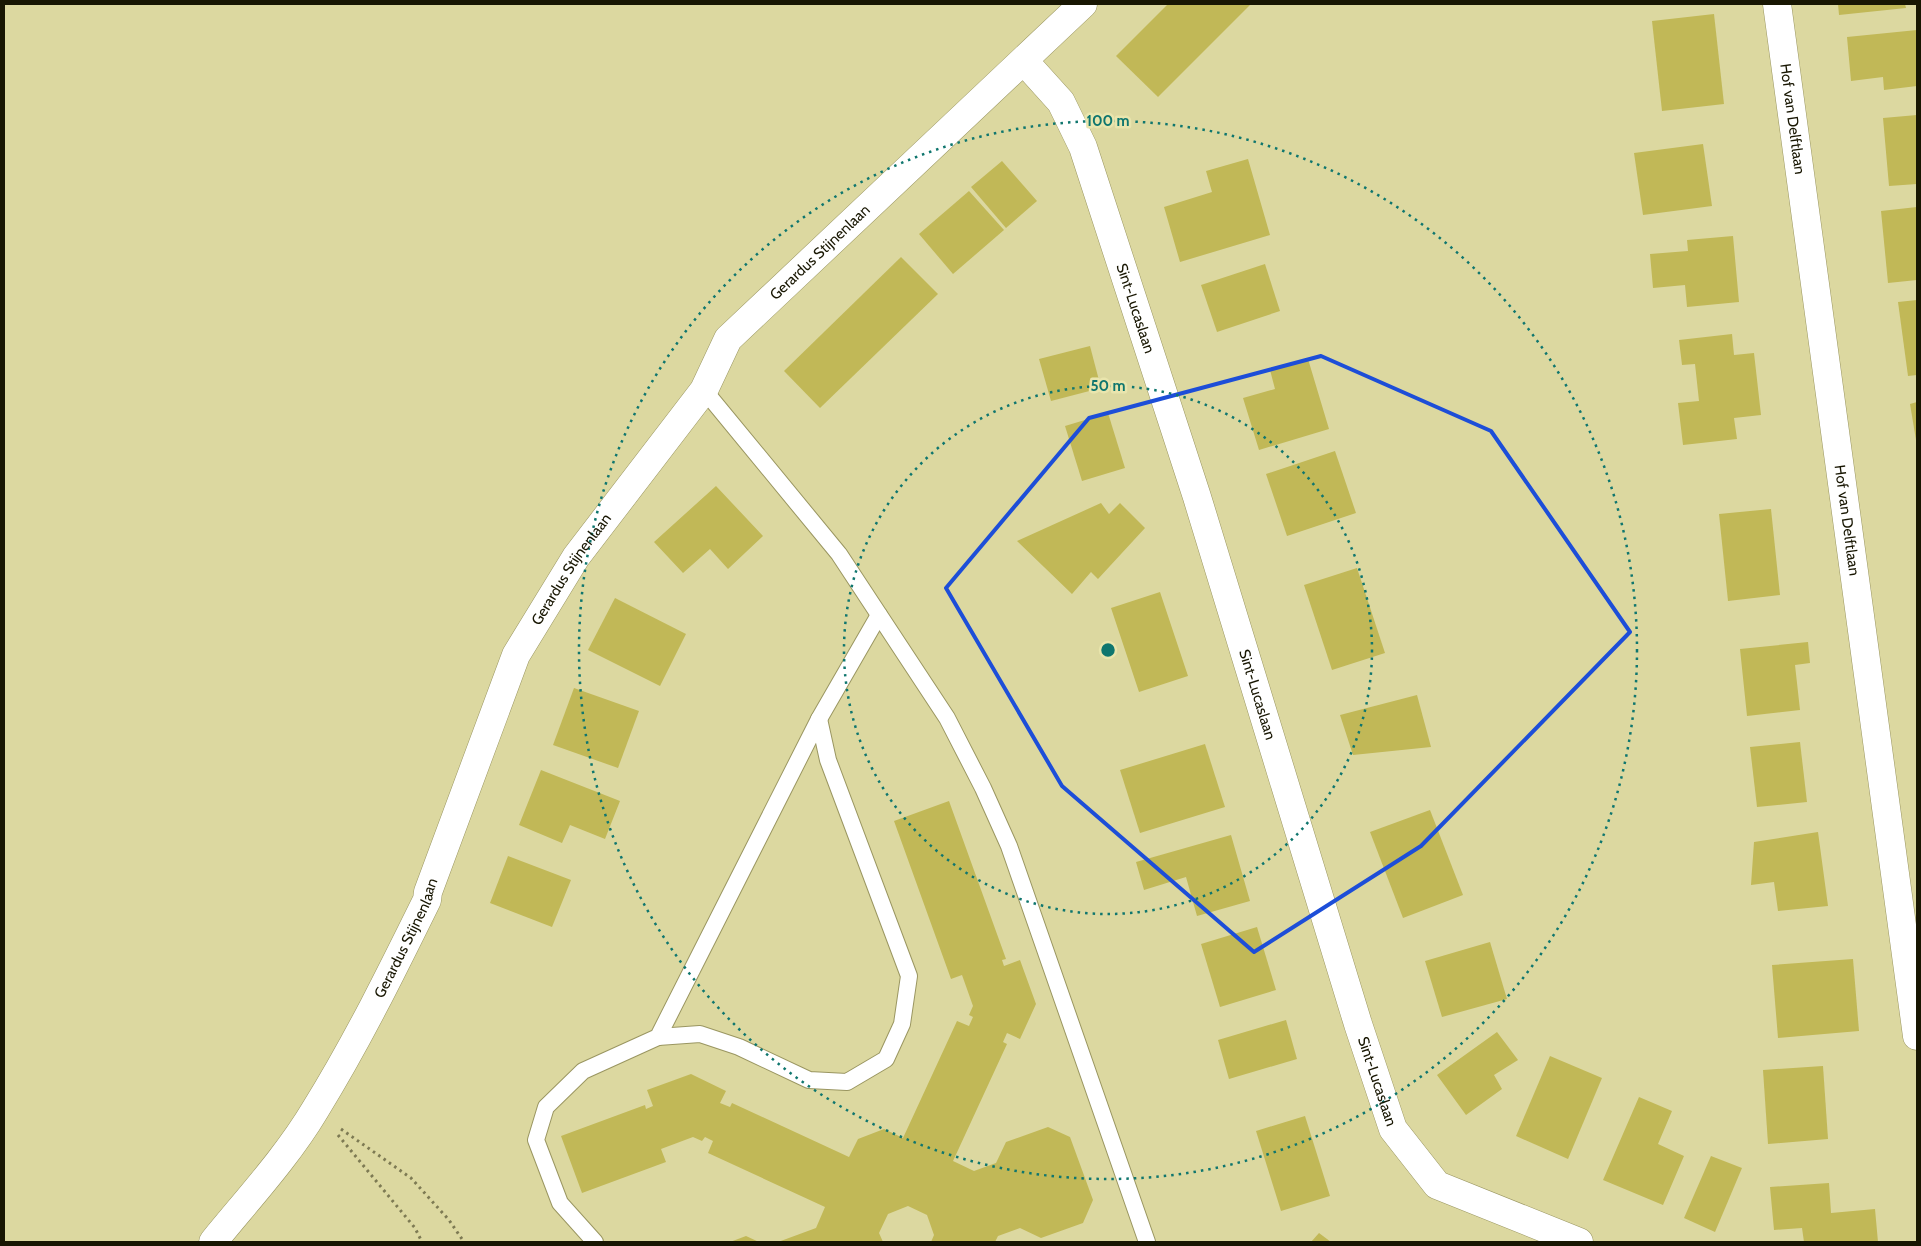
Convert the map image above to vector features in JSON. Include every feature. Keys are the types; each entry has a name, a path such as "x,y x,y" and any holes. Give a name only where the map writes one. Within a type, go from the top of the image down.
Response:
{"street":[{"name":"Gerardus Stijnenlaan","path":"213,1242 292,1144 320,1115 427,900 428,892 516,655 576,557 704,390 728,339 1083,4"},
{"name":"Hof van Delftlaan","path":"1777,4 1917,1036"},
{"name":"Sint-Lucaslaan","path":"1024,61 1060,102 1083,147 1197,497 1358,1024 1393,1128 1438,1185 1579,1242"}],"lane":[{"path":"704,390 838,554 947,718 984,788 1009,846 1147,1242"},
{"path":"658,1037 819,719 879,615"},
{"path":"595,1242 560,1203 536,1140 546,1107 583,1072 658,1037 700,1034 739,1047 809,1080 847,1082 886,1059 902,1024 909,976 828,760 819,719"}],"path":[{"path":"320,1115 415,1228 422,1242"},
{"path":"320,1115 411,1178 449,1220 464,1242"}],"highlighted area":[{"path":"1321,356 1491,431 1630,632 1421,846 1254,952 1062,786 946,588 1089,418"}],"building":[{"path":"1168,4 1251,4 1158,97 1116,56"},
{"path":"1838,4 1905,4 1906,8 1839,15"},
{"path":"1714,14 1724,104 1662,111 1652,21"},
{"path":"1917,30 1917,86 1884,90 1883,77 1851,81 1847,37"},
{"path":"1917,115 1917,184 1889,186 1883,118"},
{"path":"1703,144 1712,206 1643,215 1634,153"},
{"path":"1248,159 1270,235 1180,262 1164,207 1212,192 1206,171"},
{"path":"1002,161 1037,201 1006,228 971,187"},
{"path":"969,191 1004,230 953,274 919,234"},
{"path":"1917,207 1917,280 1888,283 1881,211"},
{"path":"1733,236 1739,302 1687,307 1685,285 1653,288 1650,254 1688,251 1687,240"},
{"path":"901,257 938,294 820,408 784,371"},
{"path":"1265,264 1280,311 1217,332 1201,285"},
{"path":"1917,300 1917,375 1908,376 1898,302"},
{"path":"1732,334 1734,355 1754,353 1761,415 1734,418 1737,439 1683,445 1678,403 1699,401 1695,364 1682,365 1679,340"},
{"path":"1090,346 1101,388 1051,401 1039,359"},
{"path":"1308,359 1329,429 1259,450 1243,398 1275,389 1270,370"},
{"path":"1917,402 1917,440 1916,440 1910,404"},
{"path":"1108,413 1125,468 1082,481 1065,426"},
{"path":"1335,451 1356,513 1287,536 1266,474"},
{"path":"716,486 763,536 728,569 710,549 683,573 654,542"},
{"path":"1101,503 1109,514 1120,503 1145,528 1098,579 1091,572 1072,594 1017,541"},
{"path":"1771,509 1780,595 1728,601 1719,514"},
{"path":"1357,568 1385,653 1332,670 1304,585"},
{"path":"1160,592 1188,676 1139,692 1111,608"},
{"path":"615,598 686,634 660,686 588,650"},
{"path":"1808,642 1810,663 1795,665 1800,710 1747,716 1740,649"},
{"path":"574,688 639,711 618,768 553,745"},
{"path":"1417,695 1431,747 1353,755 1340,715"},
{"path":"1800,742 1807,802 1757,807 1750,747"},
{"path":"1205,744 1225,807 1140,833 1120,770"},
{"path":"541,770 620,801 605,839 570,825 562,843 519,825"},
{"path":"949,801 1006,959 1002,960 1004,966 1020,960 1036,1004 1020,1039 1007,1033 1003,1042 1007,1044 953,1161 974,1171 996,1163 1006,1142 1048,1127 1070,1137 1093,1200 1083,1223 1041,1238 1020,1228 998,1236 995,1242 931,1242 934,1235 927,1215 908,1206 888,1214 879,1233 883,1242 778,1242 816,1228 825,1207 708,1153 713,1141 705,1137 702,1141 693,1137 661,1149 666,1162 582,1193 561,1136 645,1105 646,1109 653,1106 647,1090 691,1074 726,1091 720,1103 730,1107 732,1103 849,1157 858,1139 884,1129 903,1138 957,1021 969,1026 973,1017 969,1015 973,1006 962,975 951,979 894,821"},
{"path":"1430,810 1463,895 1403,918 1370,832"},
{"path":"1818,832 1828,906 1778,911 1774,882 1751,885 1754,842"},
{"path":"1231,835 1250,901 1197,916 1186,877 1144,890 1136,862"},
{"path":"508,856 571,880 552,927 490,903"},
{"path":"1257,927 1276,990 1220,1007 1201,944"},
{"path":"1490,942 1507,999 1442,1017 1425,961"},
{"path":"1853,959 1859,1031 1778,1038 1772,965"},
{"path":"1286,1020 1297,1059 1229,1079 1218,1040"},
{"path":"1497,1032 1518,1060 1494,1075 1502,1089 1466,1115 1437,1075"},
{"path":"1550,1056 1602,1078 1568,1159 1516,1136"},
{"path":"1823,1066 1828,1139 1768,1144 1763,1070"},
{"path":"1639,1097 1672,1111 1658,1144 1684,1156 1663,1205 1603,1180"},
{"path":"1305,1116 1330,1196 1281,1211 1256,1131"},
{"path":"1711,1156 1742,1168 1715,1232 1684,1218"},
{"path":"1829,1183 1831,1213 1875,1209 1878,1242 1804,1242 1802,1228 1774,1230 1770,1187"},
{"path":"1319,1233 1331,1242 1311,1242"},
{"path":"746,1236 759,1242 730,1242"}]}
